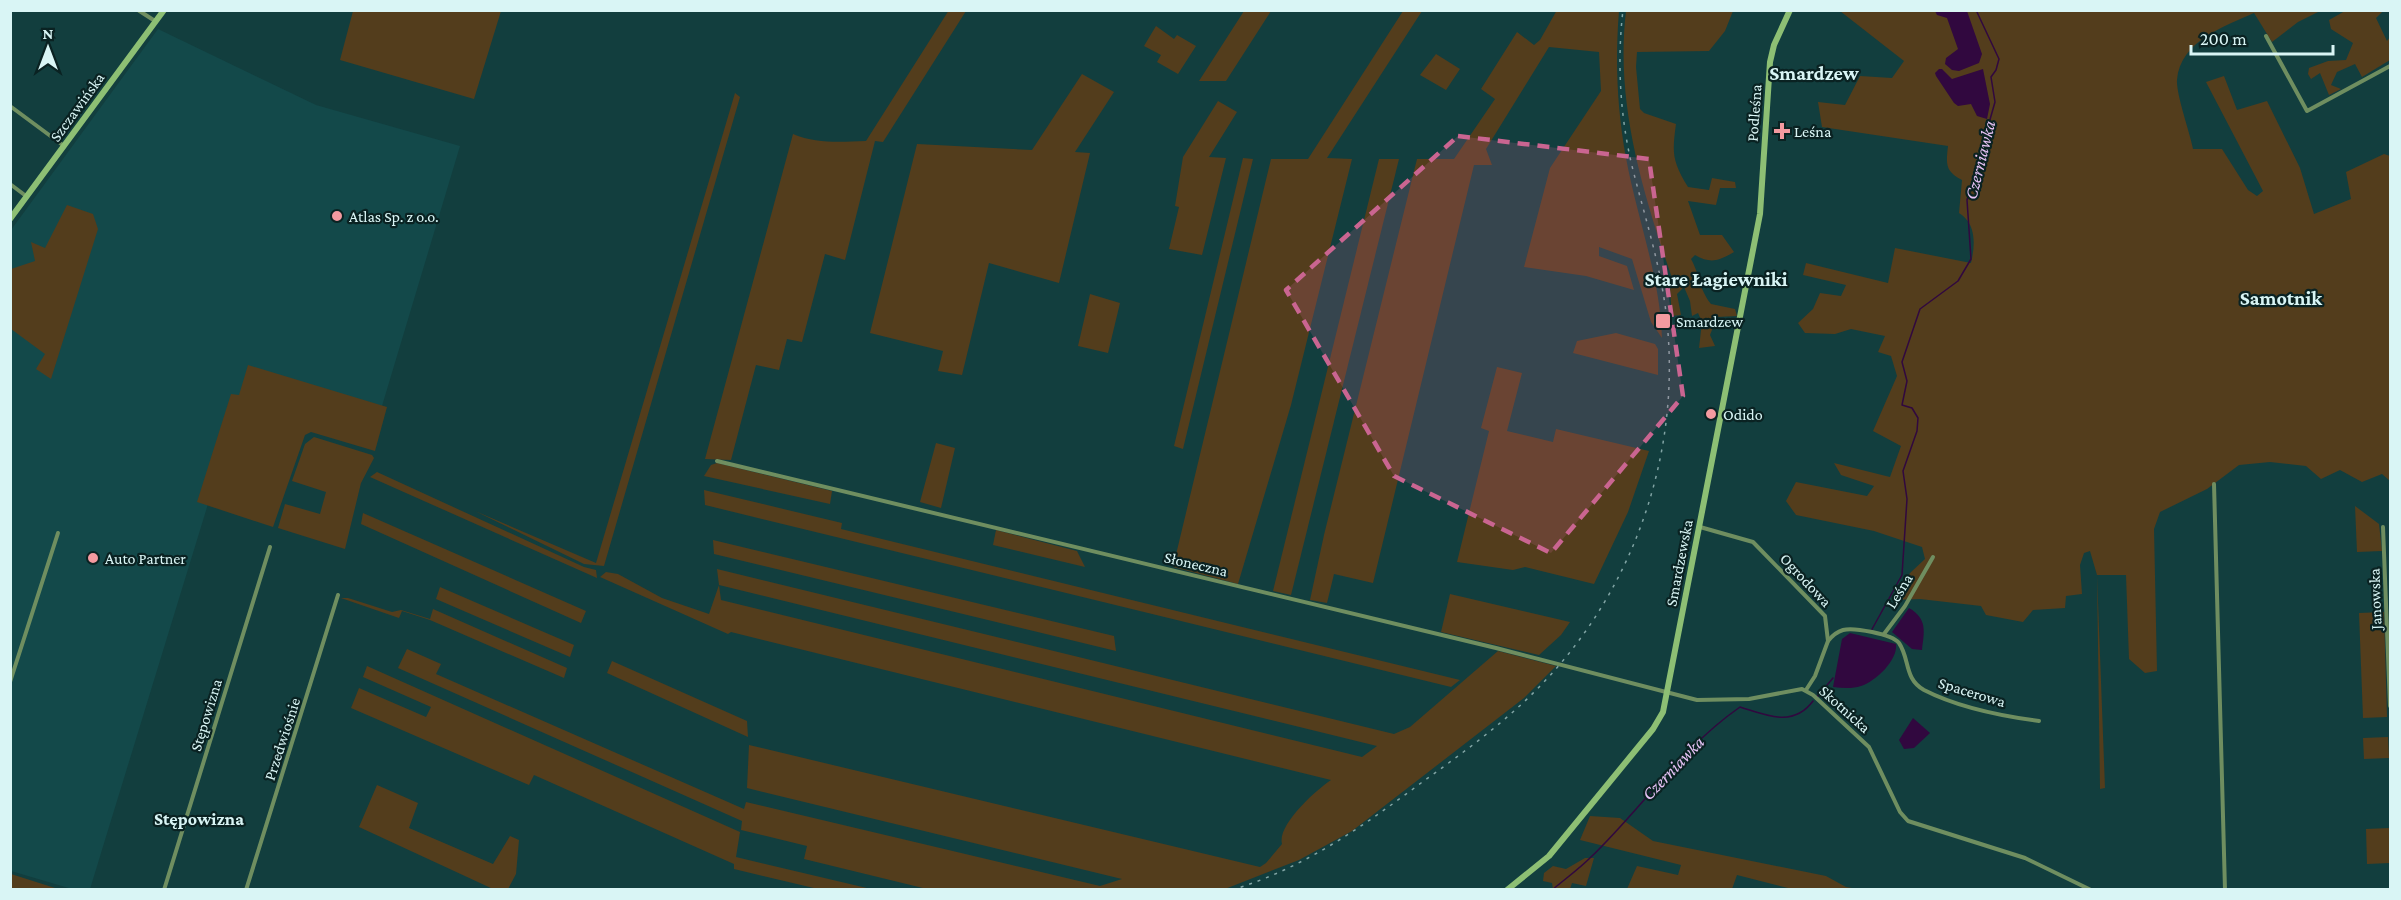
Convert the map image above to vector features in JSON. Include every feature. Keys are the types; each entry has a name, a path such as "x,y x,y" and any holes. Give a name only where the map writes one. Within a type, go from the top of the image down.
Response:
{"street":[{"path":"138,10 156,22"},
{"name":"Szczawińska","path":"10,219 164,10"},
{"name":"Podleśna","path":"1763,185 1770,62 1774,45 1790,10"},
{"path":"2266,36 2307,111 2391,66"},
{"path":"10,106 64,146"},
{"path":"10,184 27,197"},
{"name":"Smardzewska","path":"1507,890 1540,865 1657,724 1668,690 1757,231 1763,185"},
{"name":"Słoneczna","path":"717,461 1668,690"},
{"path":"2214,484 2225,890"},
{"name":"Janowska","path":"2383,526 2391,706"},
{"name":"Ogrodowa","path":"1700,527 1753,542 1825,616 1828,642"},
{"path":"10,682 58,533"},
{"name":"Stępowizna","path":"164,890 270,547"},
{"name":"Leśna","path":"1883,634 1905,606 1933,557"},
{"name":"Przedwiośnie","path":"246,890 338,595"},
{"path":"1806,690 1815,676 1828,642 1838,632 1850,629 1883,634"},
{"name":"Spacerowa","path":"1883,634 1893,637 1900,645 1911,681 1922,689 1946,699 2039,722"},
{"name":"Skotnicka","path":"1668,690 1697,700 1719,701 1755,698 1798,689 1806,690 1869,747 1900,812 1908,821 2025,858 2091,890"}],"highlighted area":[{"path":"1458,136 1649,159 1683,396 1551,553 1394,476 1286,290"}],"shaded area":[{"path":"949,10 966,11 883,142 875,141 845,260 825,254 802,342 787,339 779,370 756,365 731,460 705,459 793,134 820,141 866,141"},
{"path":"1557,10 1619,11 1618,84 1623,139 1657,292 1662,338 1651,322 1632,259 1599,247 1599,256 1627,266 1634,290 1586,276 1524,267 1550,168 1601,91 1599,52 1549,47 1486,149 1492,165 1474,165 1373,583 1334,574 1327,603 1310,600 1417,159 1454,159 1495,99 1481,89 1517,32 1534,45 1540,40"},
{"path":"353,11 501,11 474,99 340,60"},
{"path":"1244,11 1271,11 1226,81 1199,81"},
{"path":"1403,11 1422,11 1327,158 1352,159 1291,405 1238,584 1173,567 1271,159 1308,159"},
{"path":"1626,11 1733,11 1725,31 1709,51 1637,52 1636,67 1640,109 1644,113 1676,124 1674,157 1688,187 1709,190 1712,178 1735,182 1736,188 1720,188 1716,205 1688,201 1700,235 1722,235 1734,252 1714,260 1706,260 1695,255 1691,259 1711,304 1735,309 1737,316 1717,317 1710,335 1715,346 1699,348 1702,322 1698,313 1692,316 1690,301 1684,287 1677,294 1681,315 1672,316 1670,290 1673,281 1651,215 1628,114 1624,80"},
{"path":"1840,11 2320,11 2298,22 2272,42 2254,13 2218,30 2195,45 2180,66 2177,80 2193,149 2222,149 2248,190 2257,196 2263,191 2206,82 2224,76 2237,110 2267,101 2300,168 2314,214 2351,199 2346,172 2384,154 2390,156 2390,481 2382,474 2362,482 2340,470 2321,479 2306,466 2270,462 2239,465 2207,489 2160,512 2154,529 2157,671 2145,673 2129,659 2126,575 2097,575 2090,551 2084,553 2080,565 2082,594 2066,596 2065,608 2033,610 2023,622 1986,615 1981,606 1920,599 1895,600 1910,573 1925,559 1922,547 1874,531 1796,515 1786,501 1796,482 1867,496 1874,486 1841,475 1834,463 1890,477 1901,446 1873,431 1897,376 1891,356 1878,352 1885,336 1851,329 1835,334 1805,333 1798,323 1813,309 1820,293 1841,296 1846,285 1803,275 1806,263 1888,283 1895,248 1971,263 1973,250 1972,229 1959,213 1962,180 1952,173 1948,166 1948,146 1822,127 1818,102 1845,105 1860,76 1892,78 1904,61"},
{"path":"1935,11 1967,11 1982,54 1979,63 1959,71 1952,70 1945,64 1946,58 1958,49 1947,18 1937,15"},
{"path":"2345,11 2383,11 2376,18 2387,41 2390,37 2390,60 2362,77 2355,64 2337,72 2331,85 2341,89 2329,95 2320,73 2311,79 2308,74 2309,68 2328,61 2346,60 2353,43 2331,29 2329,20"},
{"path":"1156,26 1174,39 1177,35 1196,46 1178,74 1157,62 1161,55 1144,46"},
{"path":"158,29 316,105 460,146 382,406 250,367 90,889 72,889 11,871 11,230"},
{"path":"1436,54 1460,69 1446,90 1420,75"},
{"path":"1942,69 1952,79 1983,69 1990,104 1987,119 1977,116 1971,104 1958,106 1954,103 1936,76 1935,73"},
{"path":"1082,74 1114,92 1075,152 1090,153 1059,283 989,263 962,375 938,371 943,351 870,333 917,144 1032,150"},
{"path":"735,93 740,97 604,566 584,564 475,511 596,563"},
{"path":"1218,101 1237,112 1209,157 1226,158 1202,255 1169,249 1179,207 1175,206 1183,157"},
{"path":"1243,158 1253,159 1183,449 1174,446"},
{"path":"1379,159 1399,159 1291,595 1273,591"},
{"path":"67,205 93,214 98,229 51,379 36,369 45,354 11,329 11,269 35,261 31,242 45,248"},
{"path":"1090,294 1120,303 1108,353 1078,346"},
{"path":"1616,333 1655,344 1658,349 1658,375 1573,353 1577,341"},
{"path":"248,365 387,407 375,451 311,432 305,435 273,527 197,502 231,394 239,395"},
{"path":"1497,367 1522,373 1507,431 1553,442 1556,429 1649,451 1628,512 1594,584 1525,567 1513,570 1457,562 1489,431 1481,428"},
{"path":"314,437 372,455 374,458 361,483 345,549 278,528 285,504 320,514 326,492 292,481 305,444"},
{"path":"936,443 955,448 941,508 920,502"},
{"path":"717,463 832,491 830,504 704,476 711,465"},
{"path":"377,472 584,567 596,570 597,578 370,477"},
{"path":"704,490 842,523 841,529 1460,680 1451,687 705,505"},
{"path":"2355,506 2379,524 2382,551 2357,552"},
{"path":"363,513 586,611 581,623 361,524"},
{"path":"996,530 1077,551 1085,567 993,545"},
{"path":"713,540 1114,636 1116,651 714,554"},
{"path":"717,569 1394,734 1410,727 1498,651 1556,666 1524,698 1352,831 1299,860 1225,889 927,889 804,859 807,846 741,830 742,821 398,668 407,649 441,664 436,674 744,809 746,802 1100,886 1122,879 747,788 749,745 1260,867 1282,844 1285,827 1291,818 1331,780 731,632 728,634 600,577 606,572 618,574 662,598 709,614 719,585","holes":["719,585 1377,746 1362,757 721,600"]},
{"path":"2097,575 2105,788 2100,789"},
{"path":"440,587 574,645 570,657 436,599"},
{"path":"1450,594 1570,622 1561,635 1539,655 1441,632"},
{"path":"341,598 348,598 392,612 401,610 430,619 433,609 567,668 564,678 430,620 402,611 399,618"},
{"path":"1909,608 1922,621 1924,632 1922,650 1912,649 1892,632"},
{"path":"2384,612 2387,717 2363,718 2359,613"},
{"path":"1850,633 1896,644 1896,650 1885,669 1867,683 1854,688 1833,687 1842,639"},
{"path":"612,661 747,721 748,737 607,673"},
{"path":"367,666 740,832 736,857 871,889 818,889 734,869 734,864 534,775 529,785 351,708 359,688 426,717 431,707 363,677"},
{"path":"1913,718 1930,733 1914,748 1904,749 1899,740"},
{"path":"2388,737 2389,758 2364,759 2363,738"},
{"path":"377,785 418,803 409,828 493,864 510,836 519,840 516,874 508,889 493,889 359,827"},
{"path":"1590,816 1620,818 1653,841 1826,876 1846,887 1858,889 1792,889 1737,875 1732,889 1627,889 1637,866 1678,875 1681,865 1580,840"},
{"path":"2390,828 2390,863 2367,864 2366,829"},
{"path":"1585,858 1594,858 1586,886 1572,883 1570,889 1553,889 1552,883 1543,881 1544,873 1553,866 1566,869"},
{"path":"11,874 55,888 61,889 11,889"}],"waterway":[{"name":"Czerniawka","path":"1871,631 1902,575 1907,499 1903,471 1917,431 1918,418 1912,408 1902,405 1907,381 1902,362 1920,309 1958,281 1971,259 1967,200 1995,102 1991,77 1999,59 1976,10"},
{"path":"1817,697 1833,678"},
{"name":"Czerniawka","path":"1552,890 1610,838 1699,741 1740,707 1769,716 1788,717 1805,709 1813,701"}],"railway":[{"path":"1232,890 1284,870 1331,845 1399,799 1500,723 1543,683 1574,647 1601,607 1624,565 1643,521 1656,475 1665,429 1669,381 1666,311 1624,125 1620,68 1623,10"}],"place":[{"name":"Leśna","path":"1782,131"},
{"name":"Atlas Sp. z o.o.","path":"337,216"},
{"name":"Smardzew","path":"1663,321"},
{"name":"Odido","path":"1711,414"},
{"name":"Auto Partner","path":"93,558"}],"district":[{"name":"Smardzew","path":"1814,73"},
{"name":"Stare Łagiewniki","path":"1716,279"},
{"name":"Samotnik","path":"2281,298"},
{"name":"Stępowizna","path":"199,819"}]}
